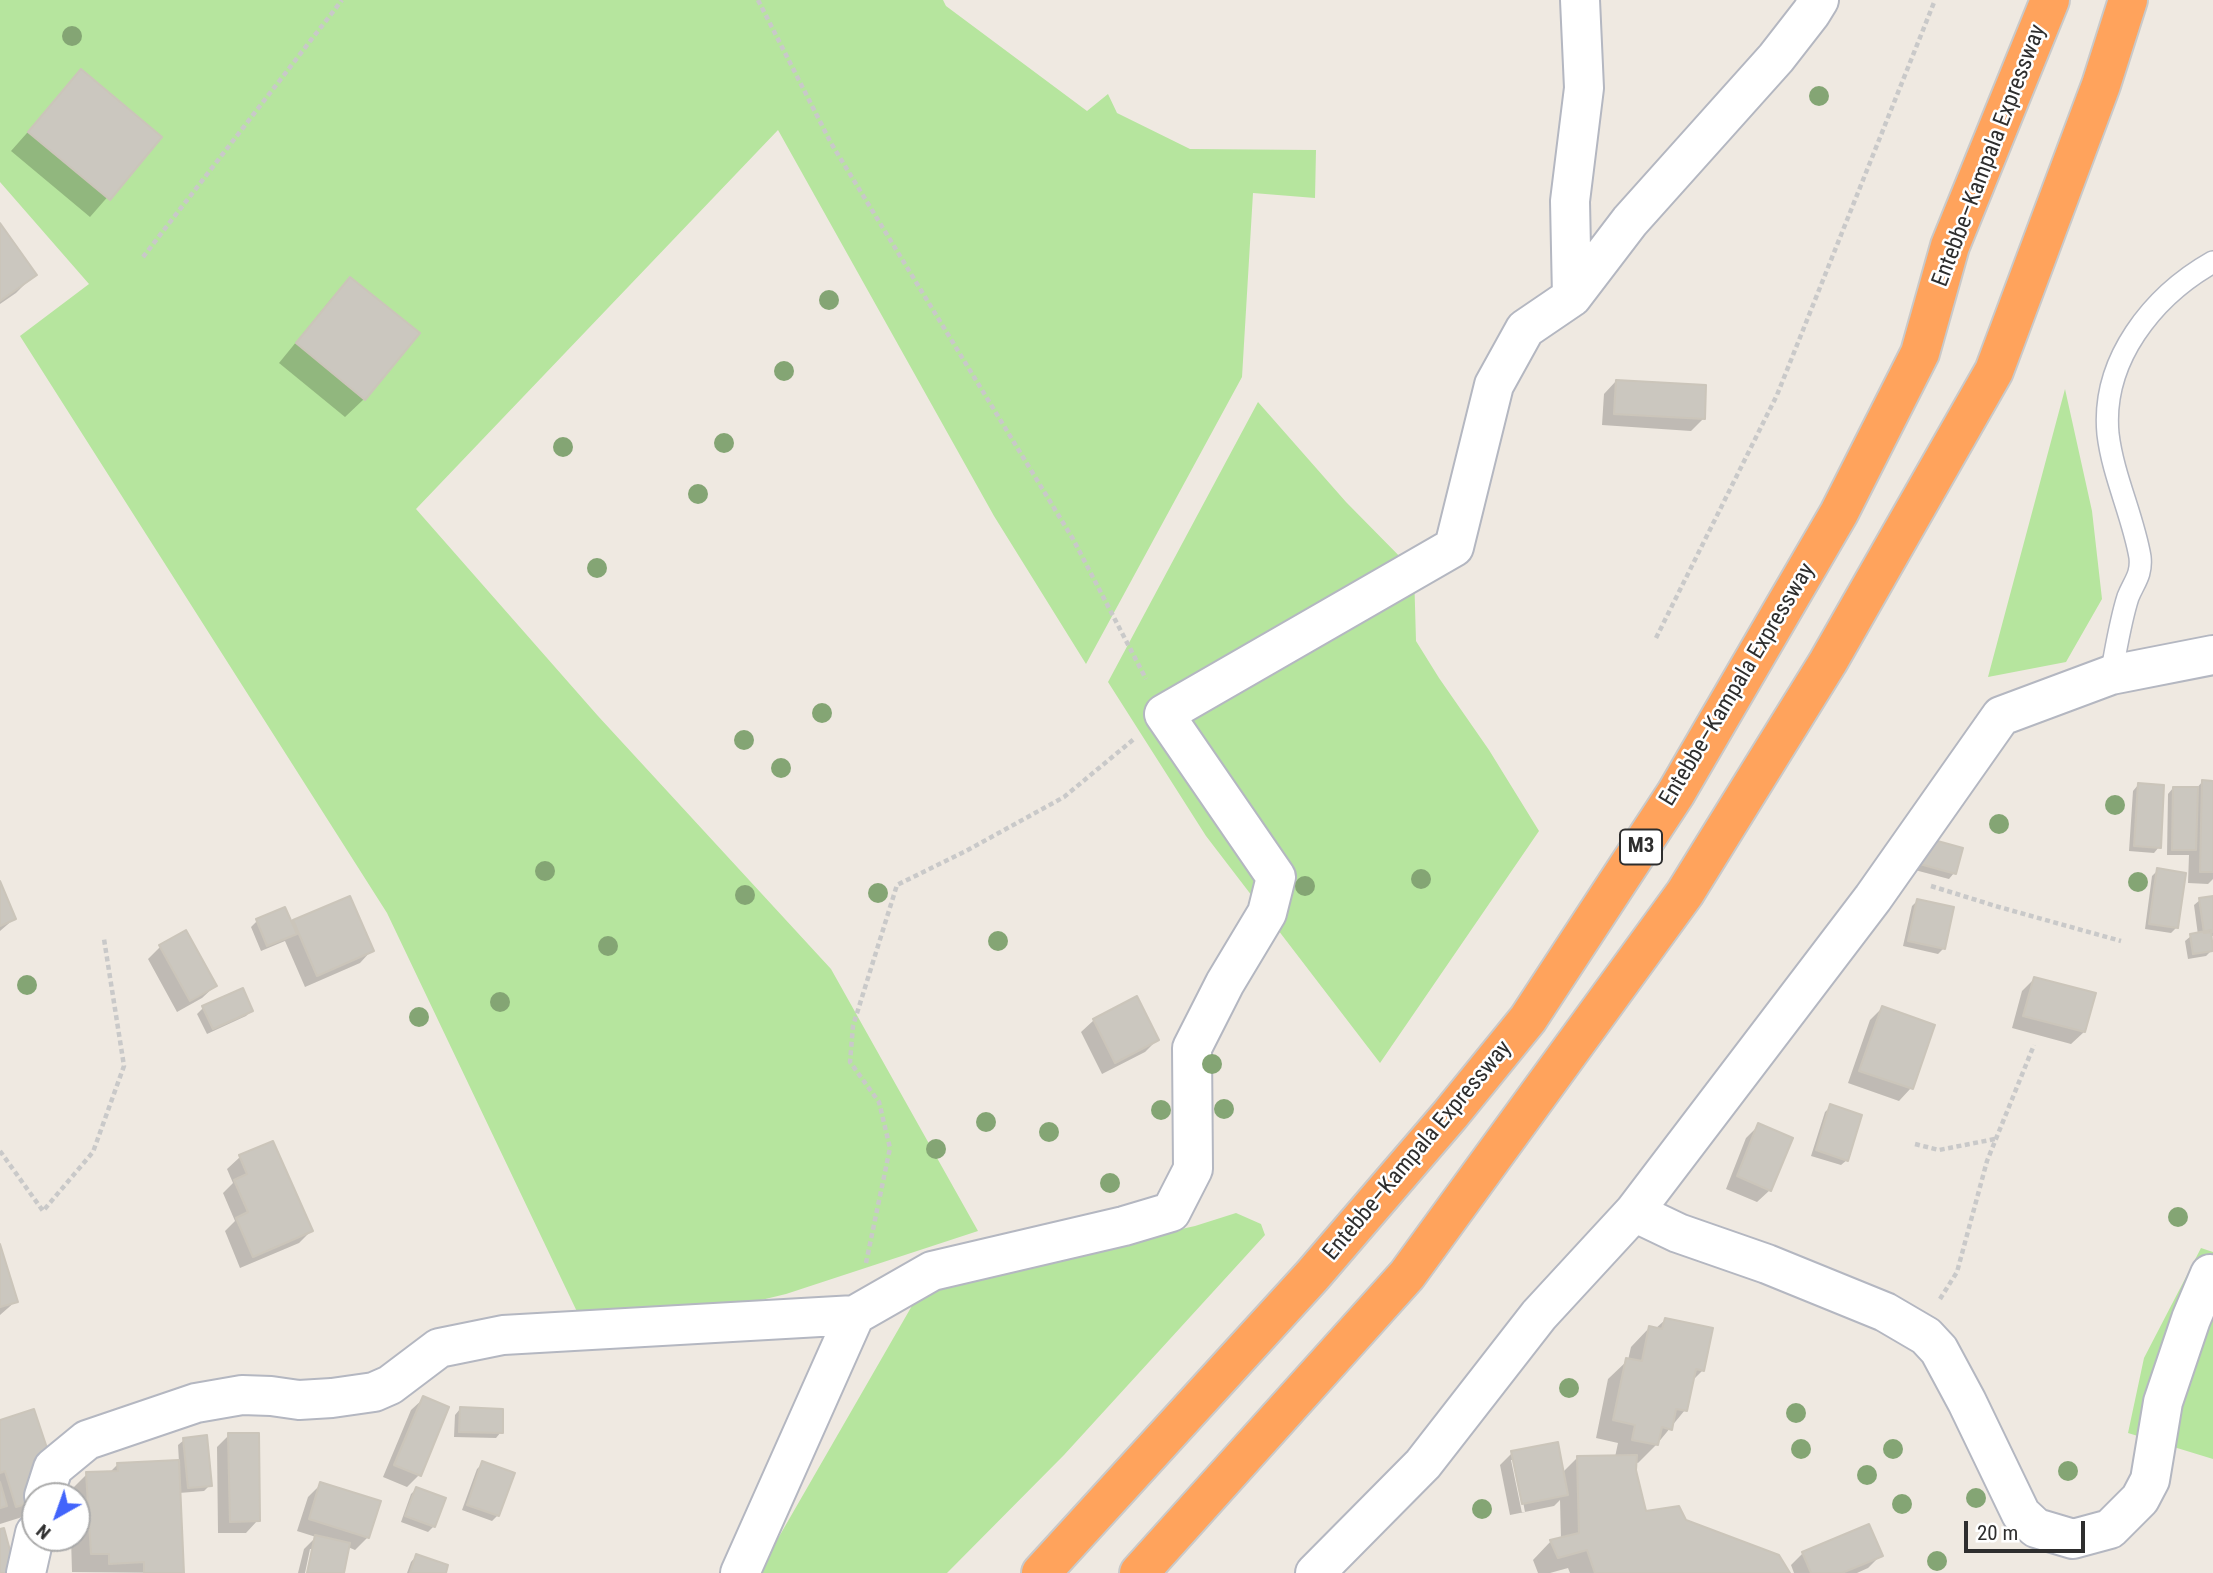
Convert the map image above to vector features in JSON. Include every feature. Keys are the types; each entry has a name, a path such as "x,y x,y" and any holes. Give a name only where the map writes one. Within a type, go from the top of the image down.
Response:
{"highway":[{"name":"Entebbe–Kampala Expressway","path":"1041,1573 1312,1276 1468,1094 1528,1019 1676,793 1839,513 1920,353 1950,246 2050,0"},
{"path":"1139,1573 1407,1275 1685,893 1828,662 1994,371 2101,85 2128,0"}],"street":[{"path":"1572,297 1570,201 1584,88 1580,0"},
{"path":"48,1482 53,1468 87,1440 197,1403 251,1395 299,1400 374,1392 390,1385 439,1348 503,1335 855,1315 932,1271 1124,1226 1171,1212 1193,1170 1192,1048 1225,983 1267,913 1276,877 1164,714 1454,547 1494,385 1525,329 1572,297 1630,221 1776,58 1819,0"},
{"path":"1328,1568 1423,1464 1539,1315 1634,1212 1891,873 2001,716 2111,675 2213,655"},
{"path":"1634,1212 1678,1233 1767,1264 1885,1312 1933,1342 1967,1402 2021,1514 2036,1528 2073,1539 2109,1529 2140,1499 2150,1480 2163,1402 2191,1319 2210,1274"},
{"path":"740,1573 855,1315"},
{"path":"26,1573 31,1552"}],"lane":[{"path":"2111,675 2129,596 2139,579 2140,559 2108,433 2110,396 2117,367 2139,325 2176,288 2213,262"}],"path":[{"path":"143,257 342,0"},
{"path":"758,0 831,143 1073,539 1164,714 1064,797 897,886 853,1026 850,1062 880,1102 890,1148 855,1315"},
{"path":"1656,638 1777,395 1935,0"},
{"path":"1891,873 1999,907 2122,941"},
{"path":"0,1151 43,1211 93,1152 124,1066 104,939"},
{"path":"1919,1332 1957,1272 1987,1161 2034,1045"},
{"path":"1915,1144 1939,1150 1996,1139"}],"green space":[{"path":"0,0 943,0 946,6 1087,111 1108,94 1117,113 1190,149 1316,150 1315,198 1253,193 1242,377 1086,664 994,516 778,130 416,509 598,716 831,969 978,1231 786,1294 591,1341 387,913 20,336 89,284 0,182"},
{"path":"2065,389 2092,511 2102,599 2066,662 1988,677"},
{"path":"1258,402 1346,502 1414,571 1416,641 1539,831 1380,1063 1206,836 1108,682"},
{"path":"1236,1213 1261,1224 1265,1235 1064,1455 947,1573 762,1573 765,1561 932,1271 1079,1252 1195,1226"},
{"path":"2201,1248 2213,1252 2213,1459 2128,1433 2144,1358"}],"building":[{"path":"81,69 162,137 110,200 28,132"},
{"path":"0,223 37,275 0,301"},
{"path":"350,277 420,333 365,400 296,343"},
{"path":"1616,380 1706,385 1705,419 1614,414"},
{"path":"2202,780 2213,781 2213,872 2200,872"},
{"path":"2138,783 2164,785 2161,848 2134,846"},
{"path":"2173,787 2198,787 2196,850 2172,850"},
{"path":"1923,837 1963,848 1956,874 1916,863"},
{"path":"2157,868 2186,873 2178,928 2149,924"},
{"path":"0,881 16,919 0,926"},
{"path":"350,896 374,951 317,976 293,920"},
{"path":"2213,896 2213,932 2204,933 2199,898"},
{"path":"1917,899 1954,907 1945,949 1908,941"},
{"path":"285,907 297,934 267,946 256,919"},
{"path":"186,930 217,986 190,1001 159,945"},
{"path":"2211,930 2213,951 2193,954 2190,934"},
{"path":"2034,977 2096,993 2085,1032 2023,1016"},
{"path":"243,988 253,1011 213,1029 202,1006"},
{"path":"1137,996 1159,1040 1115,1063 1093,1019"},
{"path":"1882,1006 1935,1025 1913,1089 1859,1071"},
{"path":"1830,1104 1862,1115 1848,1161 1816,1150"},
{"path":"1758,1123 1793,1138 1771,1191 1737,1176"},
{"path":"273,1141 313,1231 253,1257 236,1218 248,1212 234,1180 247,1174 239,1155"},
{"path":"0,1244 18,1302 0,1307"},
{"path":"1665,1318 1713,1328 1704,1371 1696,1369 1687,1411 1676,1409 1672,1430 1662,1427 1658,1445 1632,1440 1635,1425 1613,1420 1626,1358 1642,1361 1649,1326 1662,1329"},
{"path":"423,1396 449,1407 421,1476 394,1465"},
{"path":"460,1407 503,1409 503,1433 459,1432"},
{"path":"34,1409 58,1482 21,1482 21,1505 16,1507 5,1471 0,1473 0,1420"},
{"path":"228,1433 259,1433 260,1521 230,1522"},
{"path":"207,1435 212,1486 188,1488 183,1438"},
{"path":"1558,1442 1568,1495 1522,1504 1511,1451"},
{"path":"1637,1455 1636,1470 1646,1511 1679,1506 1686,1520 1779,1555 1790,1573 1595,1573 1587,1550 1558,1558 1550,1540 1579,1533 1577,1456"},
{"path":"179,1460 184,1573 144,1573 144,1562 109,1564 109,1554 91,1554 91,1482 87,1482 86,1472 118,1471 117,1463"},
{"path":"482,1461 515,1473 499,1516 467,1505"},
{"path":"0,1482 7,1506 0,1508"},
{"path":"320,1482 381,1501 369,1538 309,1519"},
{"path":"416,1487 446,1498 435,1527 405,1516"},
{"path":"1869,1524 1883,1556 1842,1573 1811,1573 1802,1552"},
{"path":"4,1528 16,1573 0,1573 0,1529"},
{"path":"315,1535 350,1543 344,1573 307,1573"},
{"path":"416,1554 448,1565 446,1573 410,1573"}]}
